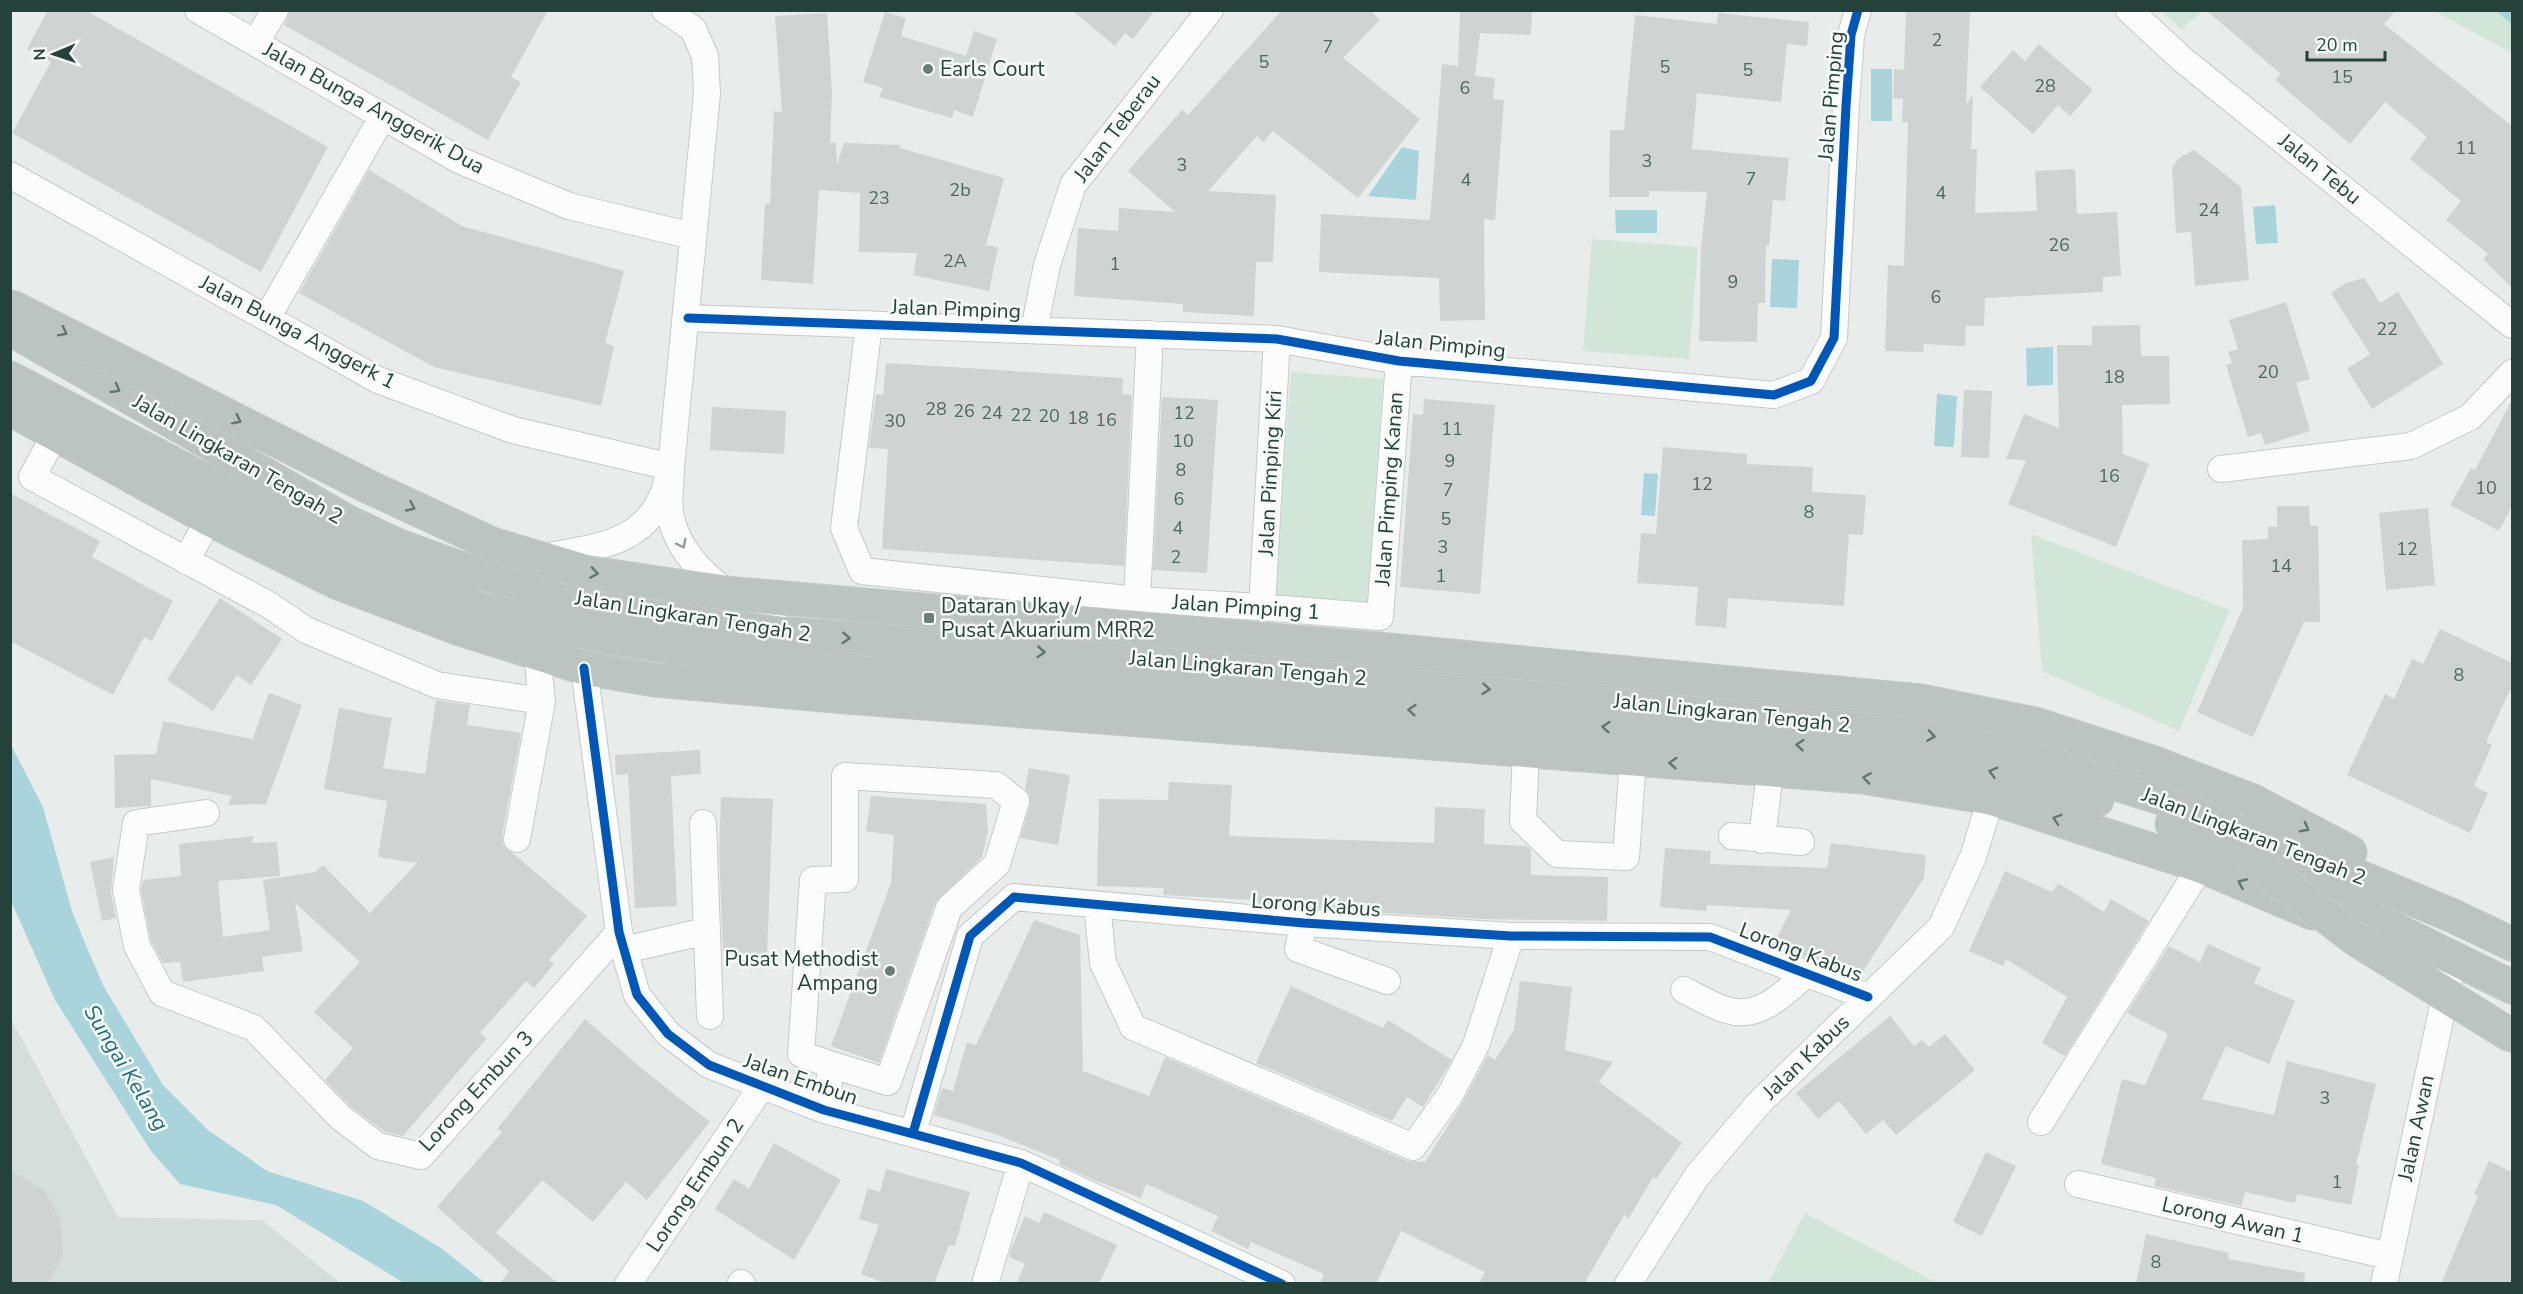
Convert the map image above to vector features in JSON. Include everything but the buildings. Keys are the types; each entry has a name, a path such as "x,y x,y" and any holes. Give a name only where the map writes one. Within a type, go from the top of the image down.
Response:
{"highway":[{"path":"10,306 369,487 492,544 584,572 725,592 1378,649 1921,701 2035,724 2157,764 2253,801 2390,873 2512,932"},
{"name":"Jalan Lingkaran Tengah 2","path":"10,329 348,522 457,567 572,598 677,618 788,634 1258,667 1863,725 2001,748 2193,808 2441,911 2512,944"},
{"path":"10,378 340,551 482,610 595,634 828,671 1144,689 1559,722 1885,753 1974,767 2108,803 2187,829 2512,987"},
{"path":"10,409 209,519 338,583 457,628 584,668 688,683 1862,777 1991,798 2201,866 2512,1002"},
{"path":"2247,857 2357,940 2512,1036"}],"street":[{"name":"Jalan Bunga Anggerik Dua","path":"198,10 459,160 569,206 692,236"},
{"path":"256,42 275,10"},
{"path":"665,10 693,29 705,56 707,93 692,236 688,318 671,467 670,517 681,547 701,573 788,634"},
{"name":"Jalan Teberau","path":"1034,330 1047,265 1073,185 1210,10"},
{"name":"Jalan Pimping","path":"688,318 1277,339 1399,361 1774,394 1811,381 1834,338 1849,59 1851,35 1858,10"},
{"name":"Jalan Tebu","path":"2129,10 2183,60 2512,325"},
{"path":"268,316 383,116"},
{"name":"Jalan Bunga Anggerk 1","path":"10,175 268,316 378,380 513,430 671,467"},
{"name":"Jalan Pimping 1","path":"869,324 844,528 862,571 1137,600 1263,606 1380,617"},
{"path":"1137,600 1150,334"},
{"name":"Jalan Pimping Kiri","path":"1263,606 1277,339"},
{"name":"Jalan Pimping Kanan","path":"1380,617 1399,361"},
{"path":"2221,470 2411,446 2470,417 2512,373"},
{"path":"56,433 32,477 269,605 306,630 437,684 542,701"},
{"path":"457,567 537,558 596,547 637,532 664,494 671,467"},
{"path":"186,561 209,519"},
{"path":"517,839 542,701 537,653"},
{"name":"Jalan Embun","path":"584,668 622,941 637,995 668,1034 709,1065 824,1110 913,1132 1021,1163 1282,1284"},
{"path":"1526,751 1523,821 1557,854 1626,856 1633,760"},
{"path":"1762,840 1770,770"},
{"path":"845,776 996,784 1017,801 997,864 949,908 888,1082 832,1065 801,1054 813,880 844,879 845,776"},
{"name":"Jalan Kabus","path":"1628,1284 1697,1176 1759,1103 1941,927 1973,856 1991,798"},
{"name":"Lorong Embun 3","path":"206,813 136,823 126,890 136,946 162,993 254,1028 340,1117 378,1146 421,1156 622,941"},
{"path":"703,823 710,1016"},
{"path":"1732,836 1801,842"},
{"path":"2041,1122 2201,866"},
{"name":"Lorong Kabus","path":"913,1132 970,936 1014,897 1304,923 1511,936 1710,937 1868,996"},
{"path":"1096,905 1103,963 1132,1027 1413,1147 1450,1095 1476,1045 1511,936"},
{"path":"1304,923 1298,949 1387,981"},
{"path":"622,941 706,931"},
{"path":"1684,990 1729,1011 1749,1011 1774,1002 1808,972"},
{"name":"Jalan Awan","path":"2384,1284 2450,973"},
{"path":"824,1110 832,1065"},
{"name":"Lorong Embun 2","path":"628,1284 762,1086"},
{"path":"985,1284 1021,1163"},
{"name":"Lorong Awan 1","path":"2078,1184 2389,1256"}],"shaded area":[{"path":"10,1017 118,1217 262,1220 340,1283 11,1283"}],"green space":[{"path":"2162,11 2203,11 2181,29"},
{"path":"2434,11 2512,11 2512,53"},
{"path":"1592,239 1698,247 1689,359 1583,351"},
{"path":"1291,372 1383,379 1367,605 1274,598"},
{"path":"2031,534 2230,610 2179,731 2042,671"},
{"path":"1805,1213 1937,1283 1768,1283"}],"water":[{"path":"1871,69 1892,69 1892,121 1871,121"},
{"path":"1402,147 1419,151 1416,200 1368,196"},
{"path":"2275,205 2278,243 2256,244 2253,207"},
{"path":"1615,210 1657,210 1657,233 1616,233"},
{"path":"1772,259 1799,260 1797,308 1770,307"},
{"path":"2053,347 2053,385 2027,386 2026,348"},
{"path":"1937,394 1957,396 1954,447 1934,446"},
{"path":"1644,473 1658,474 1655,516 1641,515"},
{"name":"Sungai Kelang","path":"11,745 43,807 72,911 104,987 163,1085 208,1130 267,1171 363,1201 441,1248 485,1283 404,1283 276,1205 180,1184 151,1151 55,1000 11,901"}],"waterway":[{"path":"2501,10 2512,19"}],"cycle path":[{"path":"688,318 1277,339 1399,361 1774,395 1811,381 1834,338 1851,35 1858,10"},
{"path":"584,668 619,932 637,995 668,1034 709,1065 824,1110 1021,1163 1282,1284"},
{"path":"913,1133 970,936 1014,897 1304,923 1511,936 1710,937 1868,997"}],"place":[{"name":"Earls Court","path":"928,69"},
{"name":"Dataran Ukay / Pusat Akuarium MRR2","path":"929,618"},
{"name":"Pusat Methodist Ampang","path":"890,971"}]}
